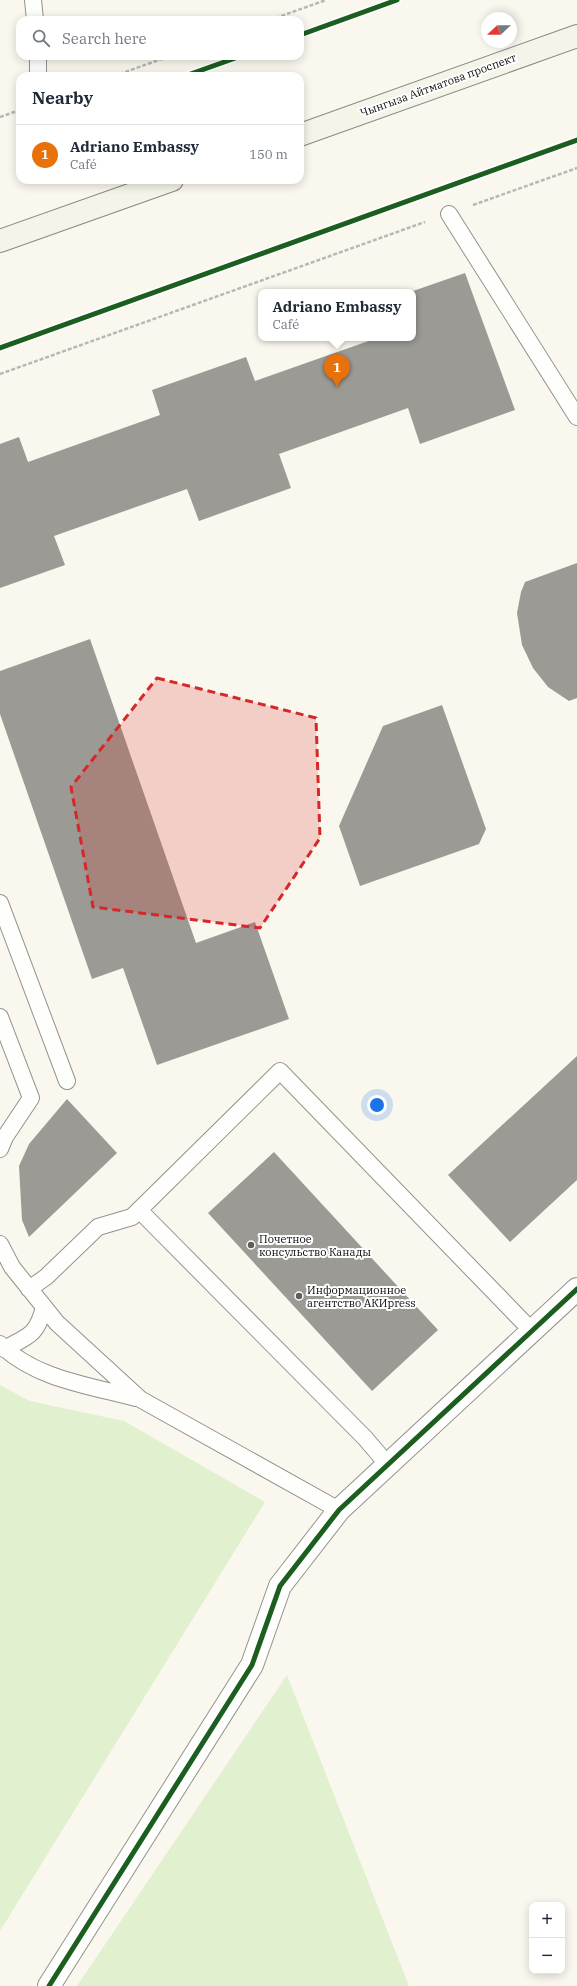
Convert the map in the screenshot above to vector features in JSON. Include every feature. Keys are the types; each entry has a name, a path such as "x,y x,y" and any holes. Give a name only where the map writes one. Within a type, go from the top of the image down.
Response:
{"main road":[{"name":"Чынгыза Айтматова проспект","path":"304,133 577,36"},
{"path":"0,241 161,184"}],"street":[{"path":"49,1986 252,1665 280,1586 339,1510 577,1289"}],"lane":[{"path":"33,0 35,16"},
{"path":"38,60 38,72"},
{"path":"449,214 577,417"},
{"path":"0,903 67,1082"},
{"path":"0,1017 31,1098 5,1137 0,1149"},
{"path":"29,1289 46,1276 98,1227 132,1217 280,1071 532,1331"},
{"path":"139,1210 365,1438 388,1465"},
{"path":"0,1244 6,1267 29,1289 71,1337 140,1399 339,1510"},
{"path":"2,1347 33,1333 40,1322 44,1307"},
{"path":"2,1347 36,1368 60,1379 140,1399"}],"path":[{"path":"281,16 326,0"},
{"path":"125,72 159,60"},
{"path":"0,117 16,111"},
{"path":"0,374 577,168"}],"highlighted area":[{"path":"157,678 316,718 320,838 260,928 93,907 71,787"}],"green space":[{"path":"0,1385 30,1401 124,1421 265,1502 0,1931"},
{"path":"287,1675 409,1986 77,1986"}],"building":[{"path":"465,273 515,410 420,444 408,408 279,454 291,488 199,521 187,489 54,536 65,565 0,588 0,444 19,437 28,462 160,415 152,390 246,357 255,381 368,341 416,341 416,290"},
{"path":"577,563 577,698 569,701 548,687 533,668 522,645 517,613 521,592 525,582"},
{"path":"90,639 196,943 255,922 289,1019 157,1065 123,968 92,979 0,714 0,671"},
{"path":"442,705 486,829 479,844 360,886 339,826 383,726"},
{"path":"577,1056 577,1180 510,1242 448,1175"},
{"path":"67,1099 117,1153 29,1237 22,1220 19,1166 29,1144"},
{"path":"274,1152 438,1330 372,1391 208,1213"}],"cycle path":[{"path":"304,34 397,0"},
{"path":"196,72 230,60"},
{"path":"0,348 577,140"},
{"path":"49,1986 252,1665 280,1586 339,1510 577,1289"}],"place":[{"name":"Adriano Embassy","path":"337,387"},
{"name":"Почетное консульство Канады","path":"251,1245"},
{"name":"Информационное агентство АКИpress","path":"299,1296"}]}
